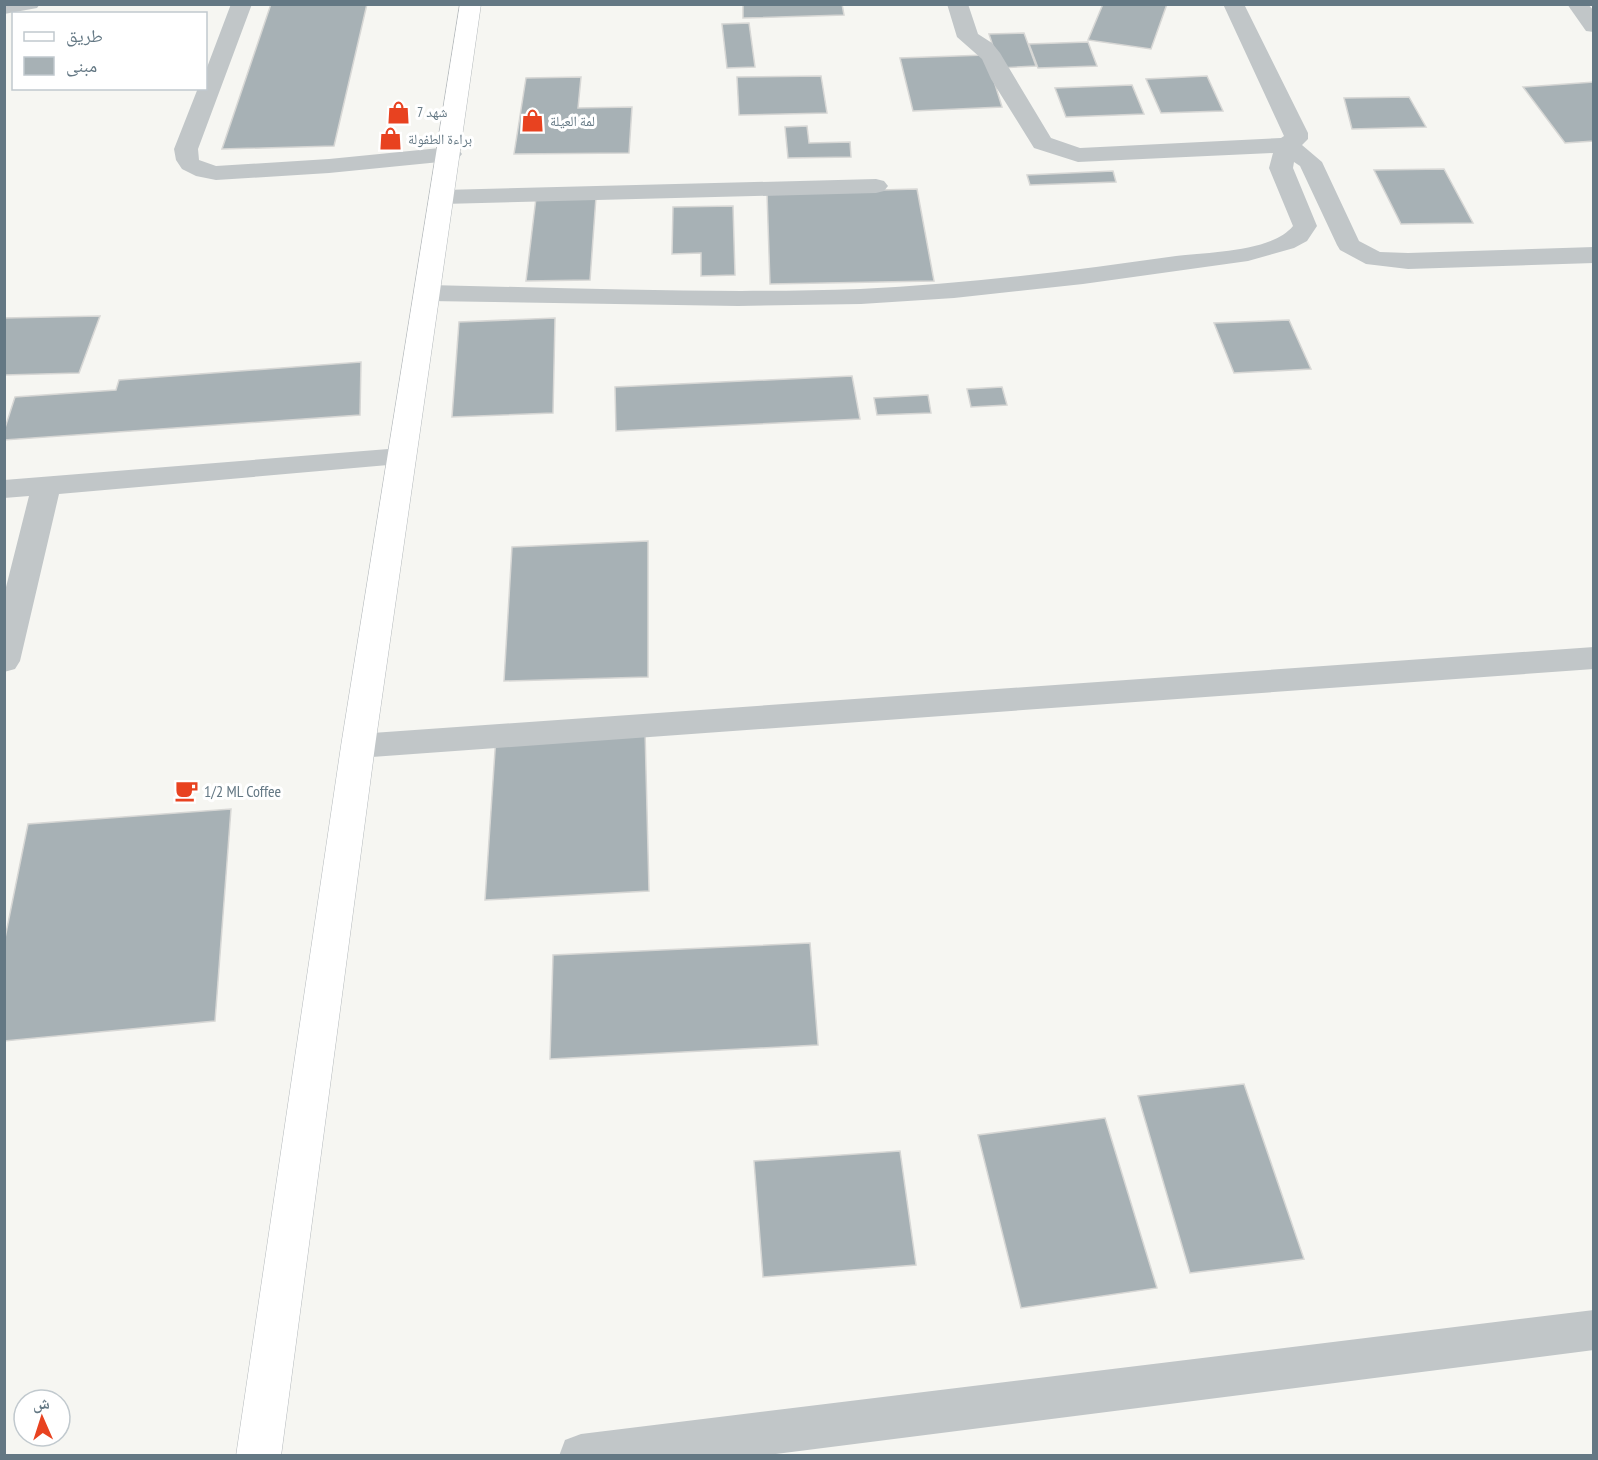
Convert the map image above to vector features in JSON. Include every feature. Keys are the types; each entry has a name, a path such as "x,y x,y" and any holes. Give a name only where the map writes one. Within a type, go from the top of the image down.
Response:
{"main road":[{"path":"258,1455 358,746 401,457 429,293 471,4"}],"street":[{"path":"4,8 30,4"},
{"path":"242,4 186,149 186,156 193,168 216,173 329,166 450,154"},
{"path":"957,4 968,38 984,48 992,57 1002,79 1042,143 1078,155 1286,145 1296,139 1294,126 1233,4"},
{"path":"1577,4 1593,26"},
{"path":"1286,145 1310,162 1349,245 1375,259 1408,261 1593,255"},
{"path":"429,293 765,297 922,293 1099,275 1245,254 1291,242 1303,232 1305,226 1281,168 1286,145"},
{"path":"443,197 876,186"},
{"path":"4,489 401,457"},
{"path":"4,661 46,486"},
{"path":"358,746 1593,657"},
{"path":"581,1455 1593,1330"}],"building":[{"path":"271,4 367,4 334,146 222,149"},
{"path":"743,4 842,4 844,15 743,18"},
{"path":"1103,4 1167,4 1151,49 1088,40"},
{"path":"749,23 755,67 727,68 722,24"},
{"path":"1024,33 1036,66 1000,68 989,34"},
{"path":"1088,42 1097,66 1038,68 1029,44"},
{"path":"986,55 1002,107 913,111 900,58"},
{"path":"821,76 827,113 739,115 737,77"},
{"path":"1207,76 1223,111 1161,113 1146,79"},
{"path":"581,77 578,108 632,107 629,153 514,154 526,78"},
{"path":"1594,82 1594,141 1565,143 1523,87"},
{"path":"1132,85 1144,114 1066,117 1055,88"},
{"path":"1409,97 1426,127 1352,129 1344,98"},
{"path":"807,126 809,143 850,142 851,157 788,158 785,127"},
{"path":"1444,169 1473,223 1401,224 1374,170"},
{"path":"1113,171 1116,182 1030,185 1027,175"},
{"path":"917,189 934,281 770,284 767,193"},
{"path":"596,197 590,280 526,281 536,198"},
{"path":"733,206 735,275 701,276 701,253 672,254 673,207"},
{"path":"100,316 79,373 4,375 4,318"},
{"path":"555,318 553,413 452,417 459,322"},
{"path":"1289,320 1311,369 1234,373 1214,323"},
{"path":"361,362 360,415 4,440 4,431 15,397 116,390 119,380"},
{"path":"852,376 860,419 616,431 615,387"},
{"path":"1002,387 1007,405 971,407 967,389"},
{"path":"928,395 931,413 877,415 874,398"},
{"path":"648,541 648,677 504,681 512,547"},
{"path":"645,730 649,891 485,900 496,736"},
{"path":"231,809 215,1021 4,1041 4,943 28,824"},
{"path":"810,943 818,1045 550,1059 553,955"},
{"path":"1244,1084 1304,1259 1190,1273 1138,1096"},
{"path":"1105,1118 1157,1288 1021,1308 978,1135"},
{"path":"900,1151 916,1265 763,1277 754,1161"}],"place":[{"name":"شهد 7","path":"399,112"},
{"name":"لمة العيلة","path":"532,121"},
{"name":"براءة الطفولة","path":"390,139"},
{"name":"1/2 ML Coffee","path":"186,791"}]}
